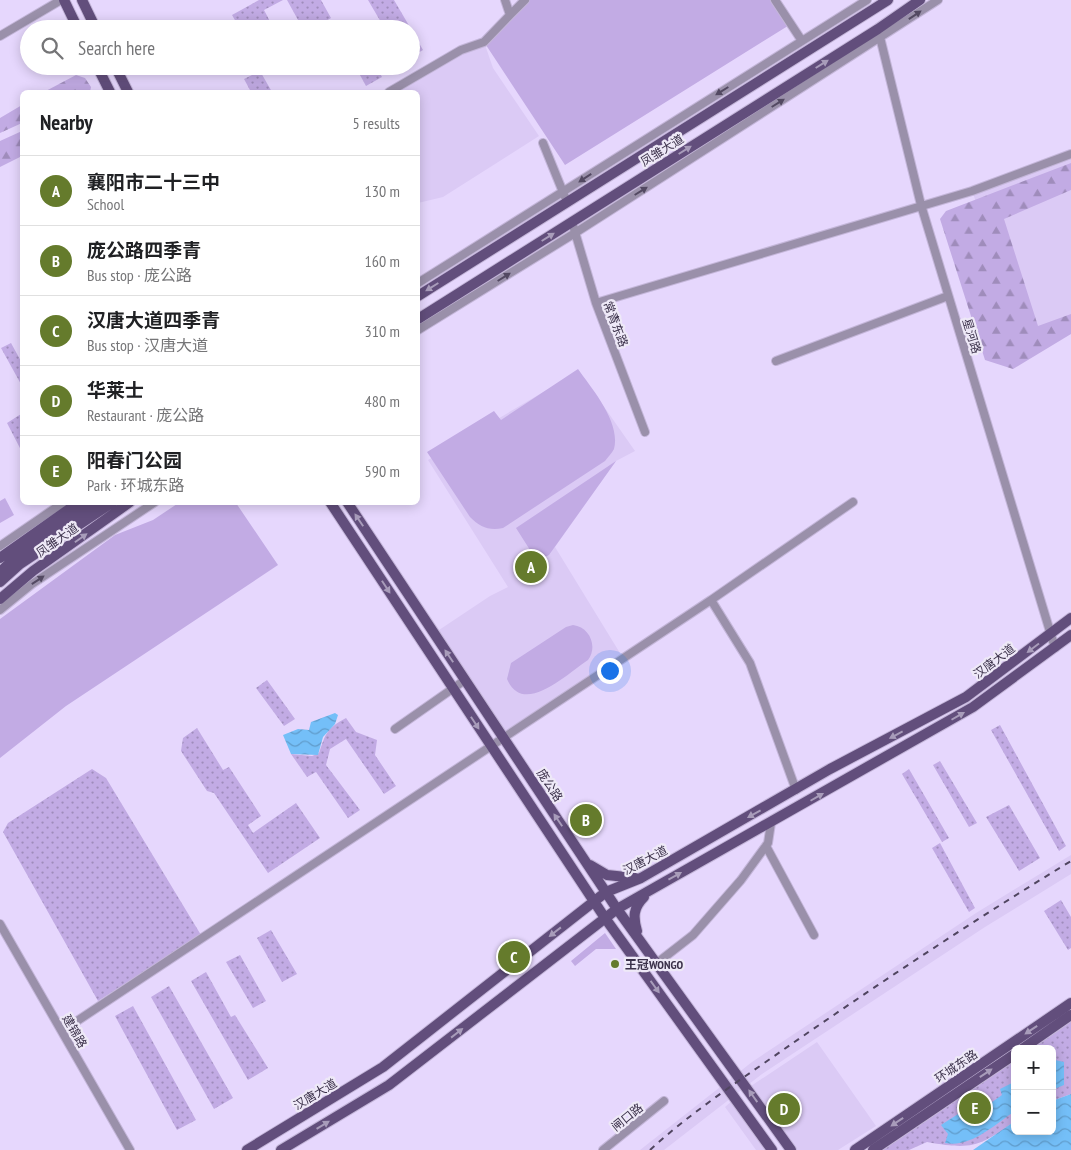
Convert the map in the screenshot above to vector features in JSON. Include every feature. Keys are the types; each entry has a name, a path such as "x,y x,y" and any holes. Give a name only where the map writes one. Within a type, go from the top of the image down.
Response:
{"main road":[{"path":"62,0 73,20"},
{"path":"82,0 92,20"},
{"name":"凤雏大道","path":"420,295 648,152 871,3 888,0"},
{"name":"凤雏大道","path":"420,318 626,187 879,34 920,0"},
{"path":"101,75 109,90"},
{"path":"120,75 127,90"},
{"name":"凤雏大道","path":"0,558 86,510 103,505"},
{"name":"凤雏大道","path":"0,599 33,572 126,505"},
{"path":"332,505 490,747 605,918 772,1150"},
{"name":"庞公路","path":"349,505 606,892 791,1150"},
{"path":"0,572 15,558 86,510"},
{"path":"0,582 86,510"},
{"name":"汉唐大道","path":"247,1150 383,1067 606,892 640,878 830,769 966,698 1071,618"},
{"name":"汉唐大道","path":"281,1150 389,1085 618,908 771,823 973,706 1071,635"},
{"path":"588,864 607,875 640,878"},
{"path":"582,911 588,896 584,885"},
{"path":"639,939 634,921 635,908 650,891"},
{"path":"593,928 604,926 620,938"},
{"name":"环城东路","path":"855,1150 1071,1003"},
{"path":"1028,1045 1071,1015"},
{"name":"环城东路","path":"873,1150 1011,1057"}],"street":[{"path":"28,20 62,0"},
{"path":"505,0 510,15"},
{"path":"420,74 461,50 484,42 525,0"},
{"path":"775,0 802,41"},
{"path":"420,329 597,219 879,34 938,0"},
{"path":"420,282 802,41 871,3"},
{"path":"0,36 20,24"},
{"name":"星河路","path":"879,34 921,205 1055,648"},
{"path":"392,90 418,75"},
{"path":"543,142 567,203"},
{"path":"600,169 648,152"},
{"path":"596,303 972,191 1071,154"},
{"path":"597,219 626,187"},
{"name":"常青东路","path":"572,222 596,303 645,432"},
{"path":"448,277 478,246"},
{"path":"456,307 488,275"},
{"path":"776,361 948,296"},
{"path":"62,1031 711,600 853,502"},
{"path":"0,546 60,505"},
{"path":"0,610 32,584 150,505"},
{"path":"711,600 750,663 796,790"},
{"path":"395,729 465,680"},
{"path":"657,963 693,936 741,880 766,846 771,823"},
{"path":"766,846 814,935"},
{"name":"建锦路","path":"0,924 130,1150"},
{"name":"闸口路","path":"604,1150 664,1101"}],"shaded area":[{"path":"484,42 493,68 539,136 443,197 420,203 420,90 397,90"},
{"path":"1071,154 1071,328 1029,347 972,191"},
{"path":"579,371 635,451 616,461 555,547 623,658 504,738 436,632 490,596 508,587 428,460"},
{"path":"1071,855 1071,874 985,927 762,1074 664,1150 640,1150 752,1062 976,913"},
{"path":"817,1042 876,1126 838,1150 796,1150 748,1088"},
{"path":"733,1100 767,1148 764,1150 756,1150 725,1107"}],"green space":[{"path":"259,0 283,0 264,10 269,20 235,20 232,15"},
{"path":"287,0 321,0 331,18 328,20 298,20"},
{"path":"368,0 394,0 406,20 380,20"},
{"path":"525,0 775,0 791,24 565,165 484,42"},
{"path":"76,75 85,78 91,87 90,90 48,90"},
{"path":"252,75 262,75 271,90 250,90 244,79"},
{"path":"360,75 381,75 382,77 366,86"},
{"path":"20,106 20,124 0,133 0,118"},
{"path":"20,132 20,157 0,167 0,141"},
{"path":"1071,163 1071,190 1004,219 1038,326 1071,314 1071,334 1013,369 985,360 940,219 946,211"},
{"path":"11,343 20,359 20,382 1,348"},
{"path":"578,369 604,406 609,417 615,439 614,449 605,461 503,528 489,528 477,523 470,517 427,452 494,411 501,420"},
{"path":"20,415 20,448 7,423"},
{"path":"616,461 549,555 537,561 516,528"},
{"path":"5,498 14,515 0,523 0,501"},
{"path":"176,505 237,505 278,565 66,706 0,758 0,619 115,535 153,520"},
{"path":"573,625 584,629 591,638 592,649 588,660 546,689 523,694 514,690 507,679 511,663 566,627"},
{"path":"267,680 295,719 284,726 256,688"},
{"path":"346,718 356,732 377,740 375,755 396,786 384,794 346,739 330,749 326,765 360,810 348,818 316,772 307,777 291,754 312,756 319,753 328,732 334,725"},
{"path":"1000,725 1066,846 1059,851 991,730"},
{"path":"197,728 223,770 229,767 261,816 248,825 253,833 296,803 320,838 268,873 214,793 207,791 181,751 183,738"},
{"path":"940,761 977,823 969,827 933,765"},
{"path":"92,769 106,778 201,935 98,1001 3,832 8,823"},
{"path":"909,769 949,838 942,842 902,774"},
{"path":"1009,805 1040,858 1019,871 986,817"},
{"path":"940,843 975,908 969,912 932,848"},
{"path":"1061,900 1071,917 1071,948 1068,950 1044,911"},
{"path":"271,930 297,974 282,982 257,938"},
{"path":"605,933 616,949 596,949 575,966 571,961"},
{"path":"240,955 266,1001 253,1008 226,962"},
{"path":"206,972 231,1017 235,1015 268,1068 248,1080 191,981"},
{"path":"169,986 233,1098 214,1109 151,997"},
{"path":"133,1006 196,1120 177,1130 115,1016"},
{"path":"1071,1015 1071,1094 1056,1100 1056,1045 1028,1045"},
{"path":"1011,1057 1011,1124 1003,1130 983,1141 965,1146 927,1142 909,1150 873,1150"}],"water":[{"path":"335,713 338,715 335,724 323,737 318,755 291,754 283,735 298,729 309,730 311,722"},
{"path":"1056,1060 1064,1062 1064,1085 1056,1088"},
{"path":"1011,1084 1011,1114 973,1139 955,1144 945,1143 948,1134 941,1125 983,1098 988,1105 1002,1095 1000,1089"},
{"path":"1071,1094 1071,1150 973,1150 1011,1124 1011,1135 1056,1135 1056,1100"}],"railway":[{"path":"650,1150 701,1108 827,1019 965,927 1071,861"}],"place":[{"name":"襄阳市二十三中","path":"531,567"},
{"name":"庞公路四季青","path":"586,820"},
{"name":"汉唐大道四季青","path":"514,957"},
{"name":"王冠WONGO","path":"615,964"},
{"name":"阳春门公园","path":"975,1108"},
{"name":"华莱士","path":"784,1109"}]}
